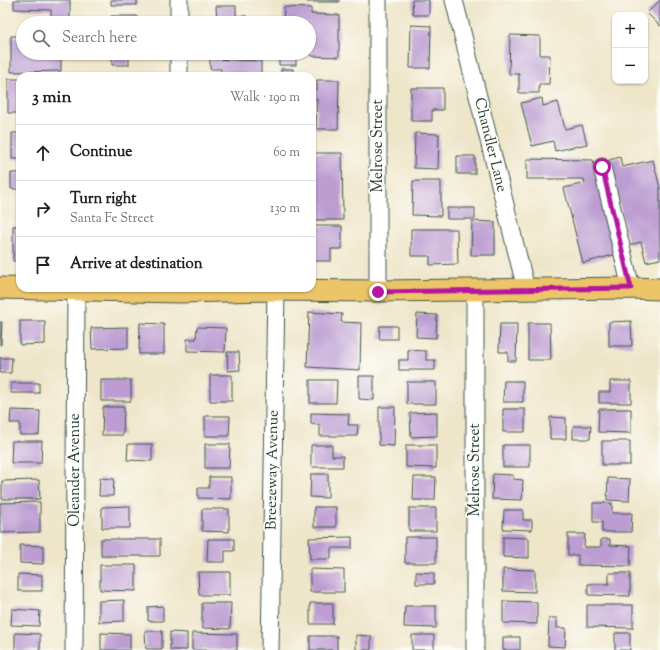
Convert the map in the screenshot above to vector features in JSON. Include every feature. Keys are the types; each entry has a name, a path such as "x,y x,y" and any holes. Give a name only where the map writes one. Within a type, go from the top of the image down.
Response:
{"main road":[{"path":"0,288 16,288"},
{"path":"316,291 378,292 631,288 660,289"}],"street":[{"path":"179,0 179,16"},
{"name":"Melrose Street","path":"378,0 378,292"},
{"name":"Chandler Lane","path":"454,0 526,290"},
{"path":"179,60 179,72"},
{"path":"602,167 631,288"},
{"name":"Melrose Street","path":"475,290 475,650"},
{"name":"Oleander Avenue","path":"74,650 76,292"},
{"name":"Breezeway Avenue","path":"270,650 276,292"}],"building":[{"path":"14,0 70,0 70,16 51,16 51,10 14,9"},
{"path":"111,0 137,0 137,5 111,5"},
{"path":"307,0 339,0 339,2 307,2"},
{"path":"412,0 429,0 429,15 413,15"},
{"path":"660,0 660,26 648,14 648,12"},
{"path":"216,6 236,6 236,16 217,16"},
{"path":"284,7 311,8 311,14 339,15 339,57 316,56 316,16 283,16"},
{"path":"411,25 431,26 430,68 410,68"},
{"path":"510,35 540,36 540,55 550,55 549,84 539,84 539,93 519,93 519,74 509,74"},
{"path":"11,36 16,36 16,60 61,60 61,71 11,72"},
{"path":"112,60 129,60 129,65 112,65"},
{"path":"210,60 261,61 261,72 221,72 221,69 210,69"},
{"path":"279,60 296,60 296,65 279,65"},
{"path":"281,69 293,69 293,72 281,72"},
{"path":"8,79 16,79 16,113 8,113"},
{"path":"317,80 339,80 338,129 316,129"},
{"path":"411,88 443,88 443,110 432,110 432,121 411,121"},
{"path":"542,98 543,106 558,102 565,129 582,125 587,144 555,151 553,141 532,146 521,103"},
{"path":"12,133 16,133 16,159 12,159"},
{"path":"415,133 439,134 438,169 414,168"},
{"path":"316,153 342,153 343,220 316,220"},
{"path":"457,156 475,156 475,174 457,174"},
{"path":"620,157 622,167 653,160 660,188 660,259 646,262 641,242 629,245 609,160"},
{"path":"527,159 593,160 617,254 583,263 564,188 585,183 584,179 527,179"},
{"path":"11,173 16,173 16,189 11,189"},
{"path":"413,181 441,181 441,216 412,215"},
{"path":"447,208 475,208 475,219 447,219"},
{"path":"472,221 495,222 495,255 471,255"},
{"path":"13,226 16,226 16,261 13,261"},
{"path":"316,226 342,226 342,249 331,249 331,261 316,261"},
{"path":"411,229 457,229 458,264 430,265 430,256 411,256"},
{"path":"309,312 342,314 341,322 361,323 360,370 307,367"},
{"path":"417,314 437,315 436,338 416,337"},
{"path":"20,321 45,321 45,344 20,345"},
{"path":"631,321 632,346 609,346 609,322"},
{"path":"0,322 2,322 1,345 0,345"},
{"path":"140,323 164,324 164,354 139,354"},
{"path":"528,323 550,323 551,360 528,360"},
{"path":"500,324 517,324 516,361 508,361 508,352 499,352"},
{"path":"380,326 397,326 397,339 379,339"},
{"path":"128,327 128,348 92,349 91,328"},
{"path":"197,327 226,328 225,352 187,351 187,339 196,339"},
{"path":"408,350 426,351 426,360 435,360 435,370 399,370 399,360 408,360"},
{"path":"227,352 239,352 240,370 228,371"},
{"path":"0,358 12,358 11,373 0,373"},
{"path":"210,375 232,375 232,401 210,401"},
{"path":"359,376 374,376 374,400 359,399"},
{"path":"101,380 131,380 131,401 101,401"},
{"path":"310,380 337,380 336,403 310,403"},
{"path":"504,381 523,381 523,402 503,402"},
{"path":"610,381 631,381 631,403 599,403 599,392 610,392"},
{"path":"407,382 436,382 436,404 407,404"},
{"path":"11,383 39,383 39,393 11,393"},
{"path":"103,407 124,407 123,435 102,435"},
{"path":"379,407 395,407 394,446 379,445"},
{"path":"503,409 525,409 525,432 503,432"},
{"path":"599,409 631,409 631,433 598,432"},
{"path":"11,410 40,411 39,435 20,435 20,423 10,423"},
{"path":"437,412 437,436 411,437 410,413"},
{"path":"311,413 349,414 348,425 358,425 357,436 320,436 320,425 311,424"},
{"path":"205,416 230,416 229,436 205,436"},
{"path":"550,417 566,418 566,439 550,439"},
{"path":"573,426 591,426 590,439 573,439"},
{"path":"12,441 42,441 41,463 11,463"},
{"path":"602,441 630,441 630,465 602,465"},
{"path":"128,444 152,444 152,461 127,460"},
{"path":"205,444 230,444 229,468 205,468"},
{"path":"311,445 332,445 332,456 343,456 343,467 311,467"},
{"path":"406,445 436,445 436,468 406,467"},
{"path":"503,445 530,445 530,467 503,467"},
{"path":"311,474 328,474 328,498 310,497"},
{"path":"493,474 513,475 513,479 523,480 522,500 492,499"},
{"path":"209,477 231,477 231,499 198,498 198,488 209,488"},
{"path":"414,477 436,477 435,500 413,500"},
{"path":"100,478 114,479 113,496 99,496"},
{"path":"608,478 630,479 629,501 607,500"},
{"path":"39,480 40,499 2,499 2,481"},
{"path":"40,502 40,532 0,533 0,503"},
{"path":"593,503 612,503 612,513 632,513 631,532 602,532 602,522 593,522"},
{"path":"130,506 130,528 102,528 102,507"},
{"path":"314,507 336,507 336,527 314,527"},
{"path":"409,508 436,508 436,531 409,531"},
{"path":"202,509 229,509 229,532 202,531"},
{"path":"504,510 523,510 523,520 532,520 532,530 503,529"},
{"path":"568,534 585,534 584,547 601,547 601,539 610,539 610,545 631,546 630,566 578,565 578,555 568,555"},
{"path":"352,537 352,548 331,548 331,559 310,559 309,538"},
{"path":"405,537 436,537 436,563 405,563"},
{"path":"503,537 529,538 529,558 503,557"},
{"path":"101,539 160,539 160,556 101,556"},
{"path":"208,539 234,539 234,551 225,551 225,562 207,562"},
{"path":"20,545 43,546 43,564 20,563"},
{"path":"100,565 136,565 136,591 100,590"},
{"path":"310,569 344,570 344,592 310,592"},
{"path":"503,569 535,570 535,592 503,591"},
{"path":"198,572 230,572 230,595 199,595"},
{"path":"416,572 434,573 434,584 416,584"},
{"path":"609,573 630,573 630,596 588,595 588,584 609,584"},
{"path":"18,574 42,575 42,591 18,591"},
{"path":"124,600 124,621 99,622 99,601"},
{"path":"503,601 537,602 537,624 503,623"},
{"path":"202,603 231,603 230,629 202,628"},
{"path":"310,603 333,603 333,624 310,624"},
{"path":"587,605 633,605 633,628 587,627"},
{"path":"163,606 163,621 148,621 148,607"},
{"path":"405,606 436,606 436,628 404,627"},
{"path":"12,609 40,611 39,626 11,625"},
{"path":"549,618 557,618 557,628 566,628 565,647 548,646"},
{"path":"145,631 162,631 162,649 146,649"},
{"path":"170,632 187,633 187,650 170,650"},
{"path":"15,633 40,634 40,650 15,650"},
{"path":"101,633 130,634 130,650 101,650"},
{"path":"192,633 237,634 237,650 192,650"},
{"path":"615,633 630,633 630,650 615,650"},
{"path":"356,635 371,636 371,650 356,650"},
{"path":"412,635 434,635 434,650 412,650"},
{"path":"310,636 337,636 337,650 310,650"},
{"path":"503,637 520,637 520,650 503,650"}],"route":[{"path":"378,292 631,288 602,167"}]}
